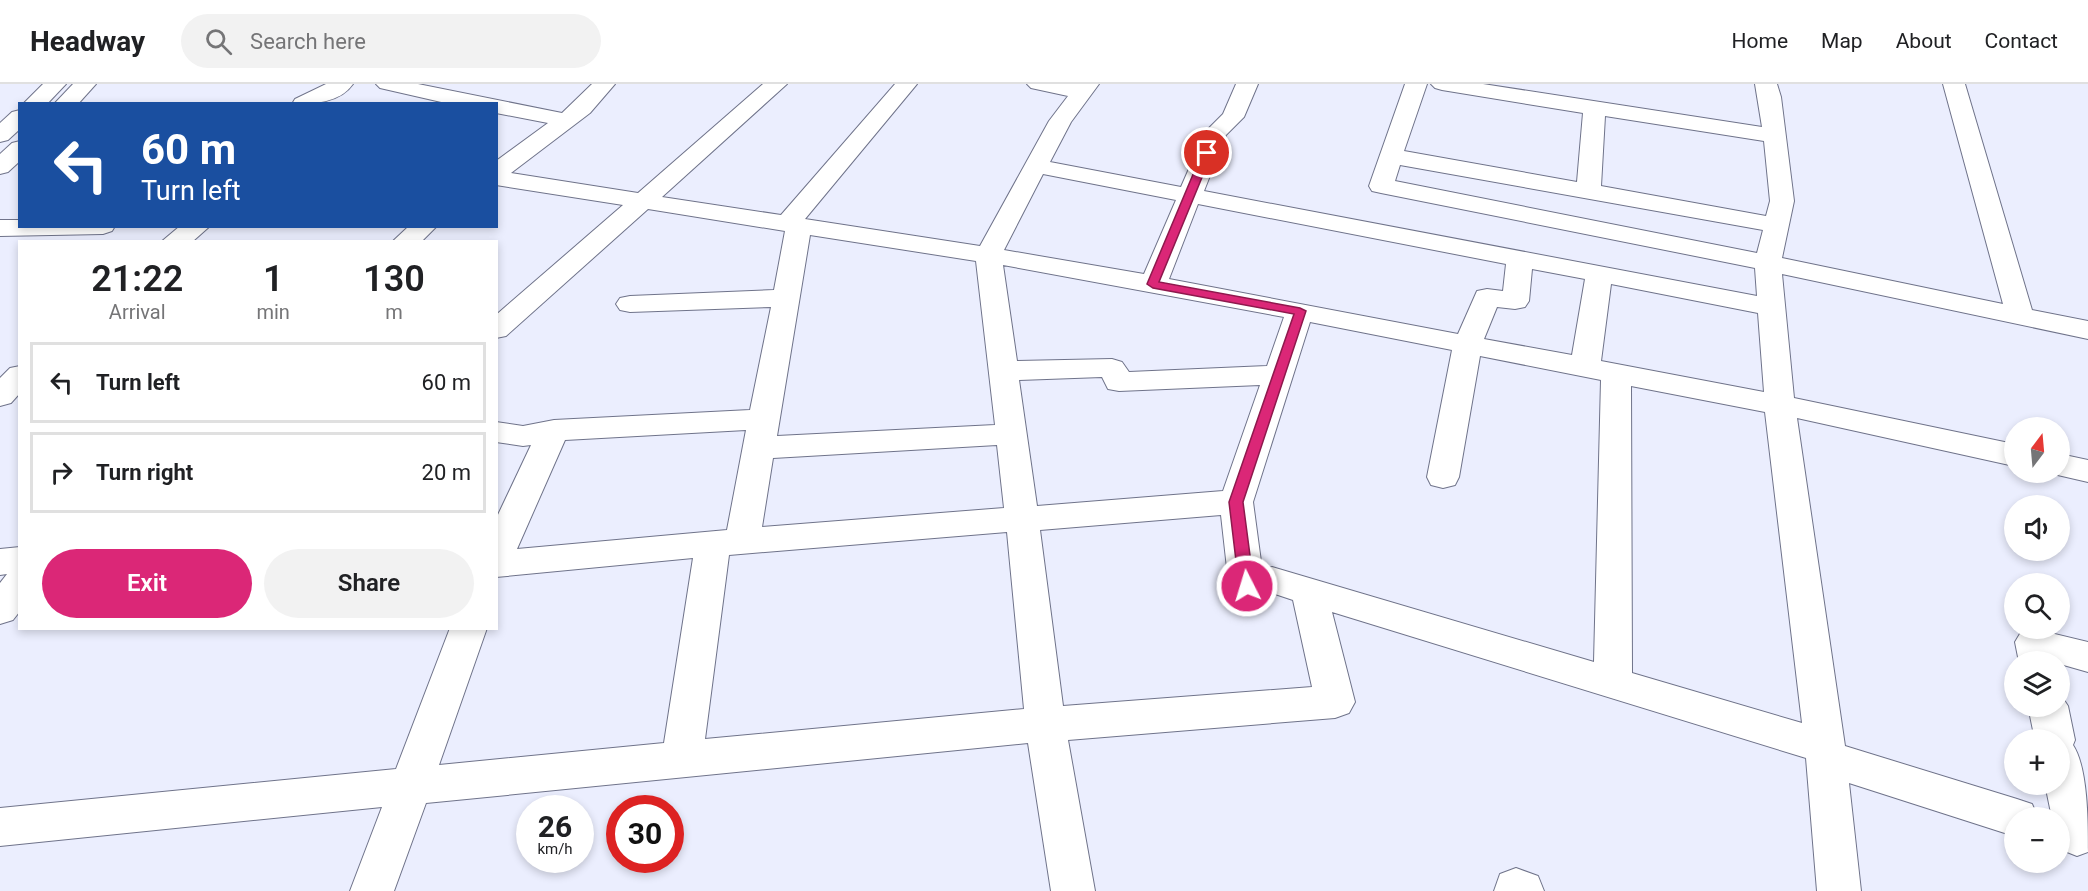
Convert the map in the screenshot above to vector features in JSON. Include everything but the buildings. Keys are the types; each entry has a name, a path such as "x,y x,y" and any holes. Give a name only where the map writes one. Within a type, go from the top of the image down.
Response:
{"street":[{"path":"36,102 55,84"},
{"path":"67,102 85,84"},
{"path":"307,102 342,84"},
{"path":"387,84 474,102"},
{"path":"498,171 582,108 604,84"},
{"path":"498,328 776,84"},
{"path":"682,759 727,542 761,433 786,298 793,225 906,84"},
{"path":"1038,84 1085,88"},
{"path":"1153,284 1215,132 1233,117 1247,84"},
{"path":"1416,84 1381,186 2088,330"},
{"path":"1442,84 1606,104 1774,136"},
{"path":"1766,84 1782,201 1768,263 1780,407 1826,753 1839,891"},
{"path":"1954,84 2020,316"},
{"path":"1073,891 1045,725 1012,434 988,255 1060,121 1085,88"},
{"path":"1588,190 1606,104"},
{"path":"498,106 566,120"},
{"path":"0,135 18,119"},
{"path":"0,167 18,149"},
{"path":"1391,156 1777,225"},
{"path":"1036,166 1772,307"},
{"path":"498,178 988,255 1153,284 1845,418 2004,453"},
{"path":"0,228 18,228"},
{"path":"177,240 195,228"},
{"path":"408,240 422,228"},
{"path":"1443,477 1468,344 1487,297 1515,301 1520,259"},
{"path":"1599,274 1600,371 1613,681"},
{"path":"630,304 786,298"},
{"path":"1300,311 1236,502 1247,586 1272,580 1613,681 2004,814"},
{"path":"0,364 18,364"},
{"path":"1004,371 1112,368 1119,382 1279,375"},
{"path":"0,396 18,377"},
{"path":"498,432 523,436 554,430 1012,434"},
{"path":"498,553 554,430"},
{"path":"2070,467 2088,471"},
{"path":"498,564 727,542 1236,502"},
{"path":"0,561 18,560"},
{"path":"0,610 18,587"},
{"path":"0,827 1045,725 1335,702 1309,591"},
{"path":"0,610 18,608"},
{"path":"372,891 468,630"},
{"path":"2036,651 2034,642 2066,651"},
{"path":"2070,652 2088,657"},
{"path":"2067,795 2075,836"},
{"path":"1516,891 1516,889 1522,891"}],"route":[{"path":"1207,153 1153,284 1300,311 1236,502 1247,586"}]}
